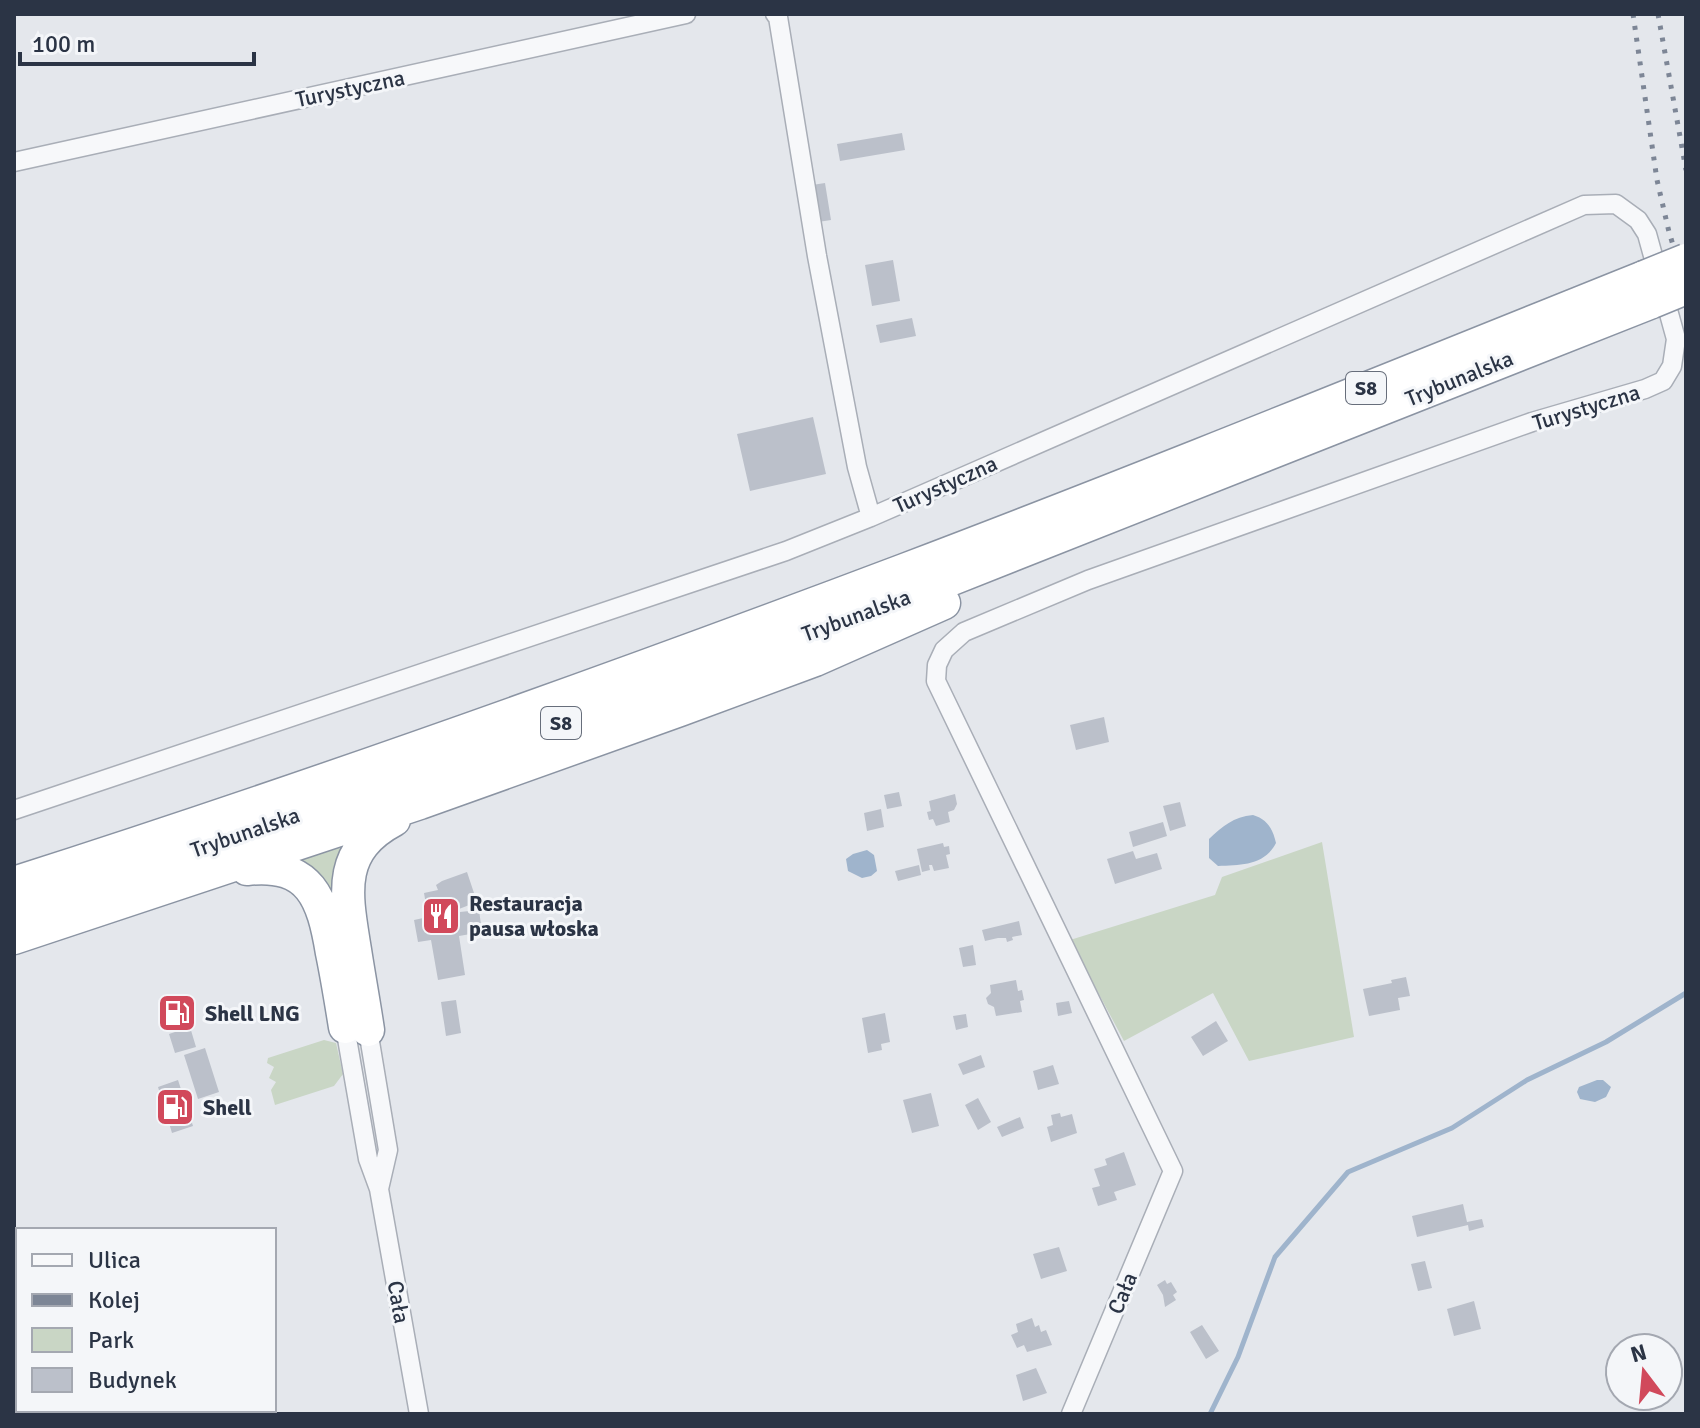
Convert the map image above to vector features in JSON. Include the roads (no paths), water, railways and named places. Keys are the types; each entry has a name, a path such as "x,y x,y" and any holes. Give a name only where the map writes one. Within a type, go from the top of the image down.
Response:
{"highway":[{"name":"Trybunalska","path":"14,911 534,733 1103,521 1648,289 1686,260"},
{"name":"Trybunalska","path":"14,883 412,749 805,607 1648,289 1686,288"},
{"path":"14,938 420,803 815,660 948,601 1103,521"},
{"path":"356,1029 348,873 354,857 371,835 420,803"},
{"path":"220,871 277,868 297,875 312,889 324,912 356,1029"}],"street":[{"name":"Turystyczna","path":"14,162 686,14"},
{"name":"Turystyczna","path":"775,14 778,17 817,256 857,467 871,517 1584,205 1616,204 1638,220 1647,234 1676,339 1676,351 1668,374 1654,386 1532,422 1088,580 964,632 944,650 937,665 936,681 1173,1171"},
{"path":"14,810 653,598 871,517"},
{"name":"Cała","path":"356,1029 368,1159 379,1189 419,1414"},
{"name":"Cała","path":"1071,1414 1173,1171"}],"water":[{"path":"1253,815 1266,822 1271,829 1276,843 1271,851 1251,863 1218,866 1209,858 1209,839 1229,823"},
{"path":"867,850 874,855 877,871 862,878 848,871 846,859"},
{"path":"1603,1080 1611,1087 1606,1097 1595,1102 1580,1099 1577,1092 1579,1087"}],"waterway":[{"path":"1210,1414 1238,1357 1275,1257 1348,1172 1452,1128 1527,1080 1606,1042 1686,993"}],"railway":[{"path":"1633,14 1657,180 1686,287"},
{"path":"1658,14 1686,170"}],"place":[{"name":"Restauracja pausa włoska","path":"441,916"},
{"name":"Shell LNG","path":"177,1013"},
{"name":"Shell","path":"175,1107"}]}
